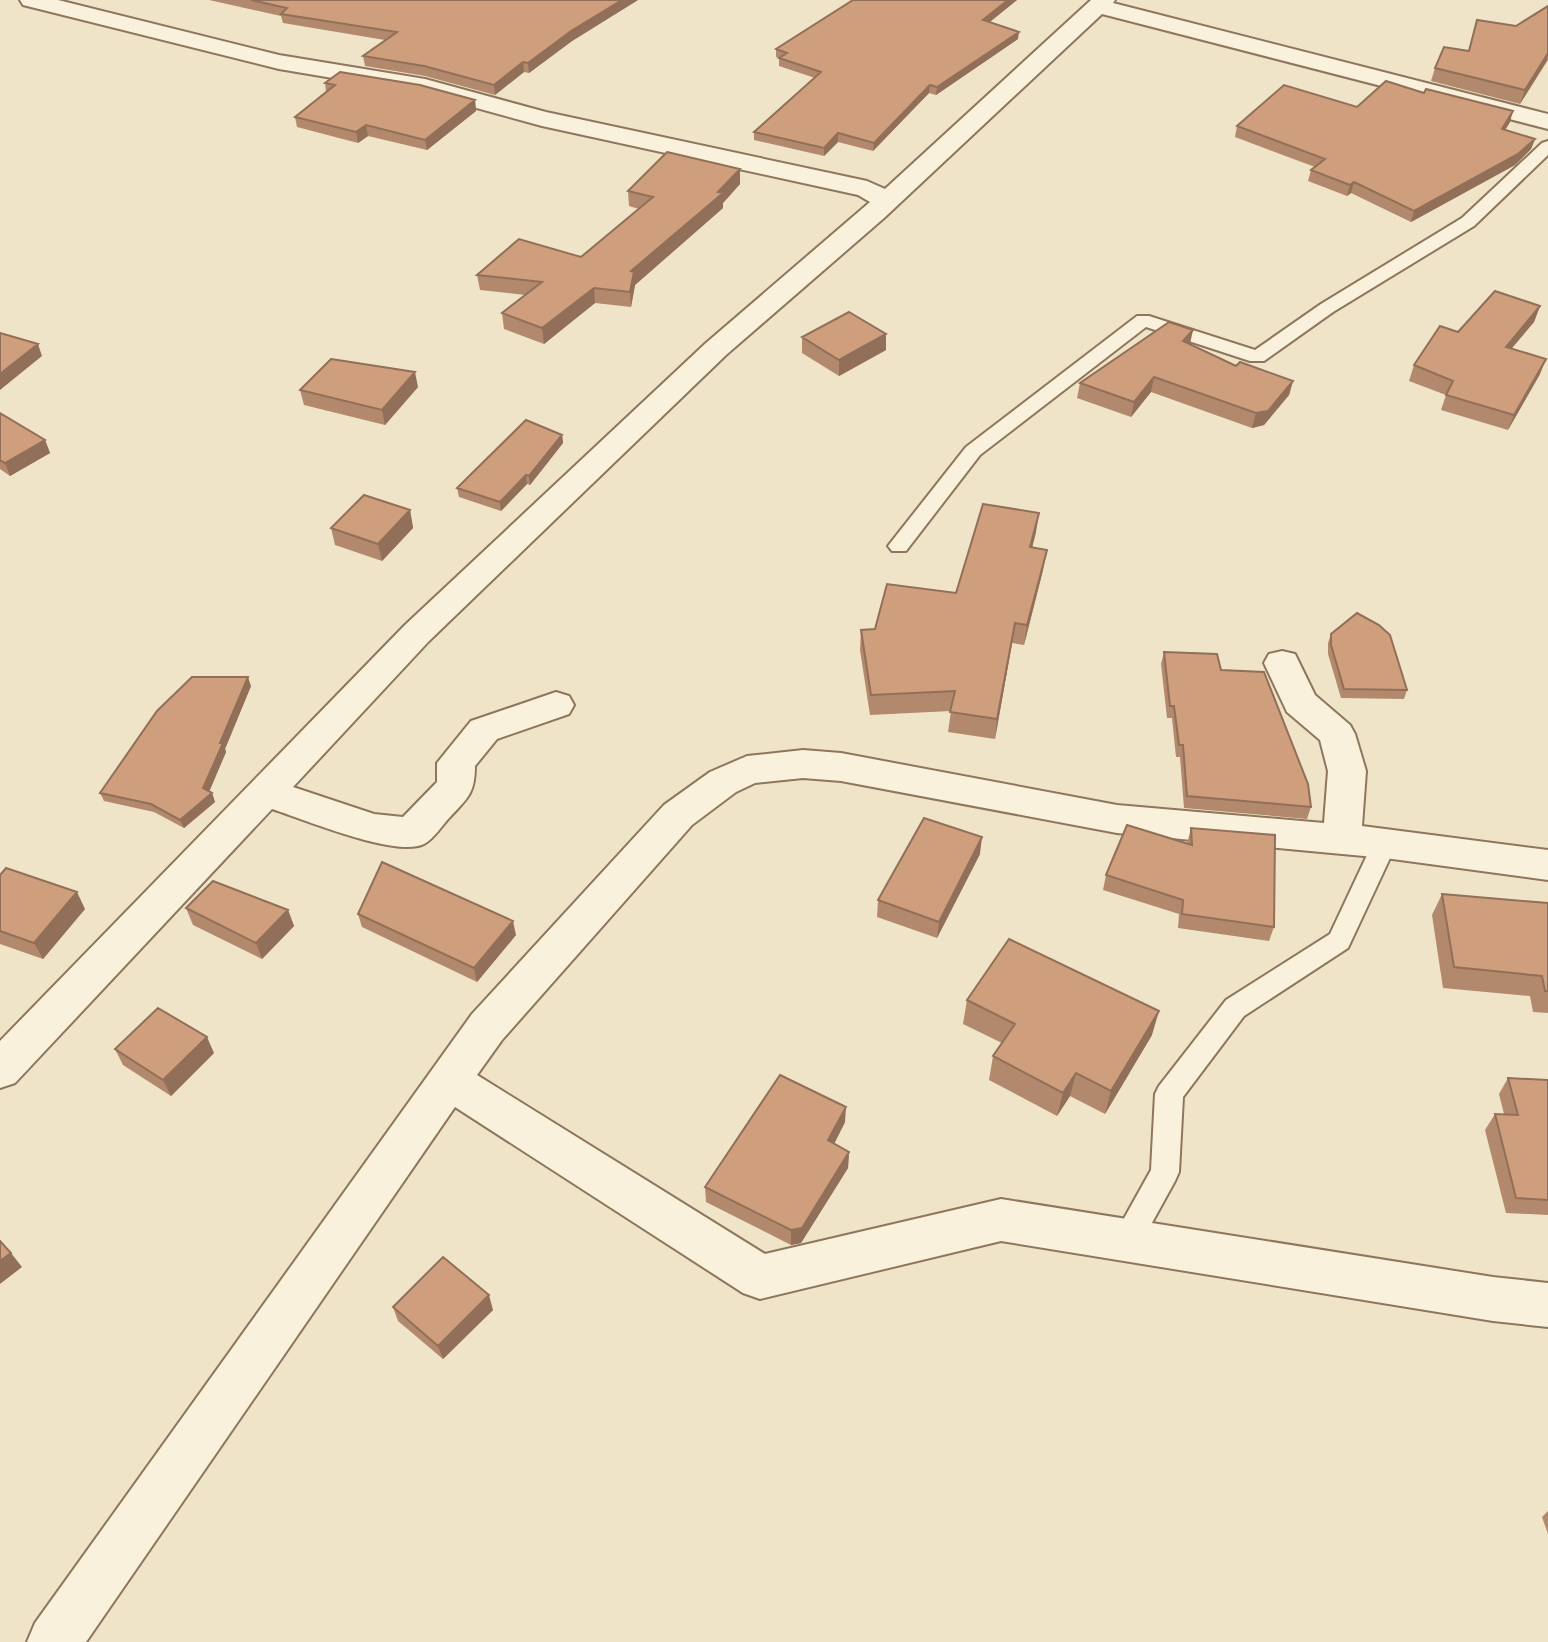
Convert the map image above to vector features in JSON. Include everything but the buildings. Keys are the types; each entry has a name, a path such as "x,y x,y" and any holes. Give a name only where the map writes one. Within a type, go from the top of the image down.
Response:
{"street":[{"path":"31,0 279,62 425,86 542,119 867,189 887,201"},
{"path":"0,1070 417,633 716,349 887,201 1101,3 1548,122"},
{"path":"1282,663 1300,703 1337,734 1347,771 1342,839"},
{"path":"265,792 373,828 412,833 456,786 456,762 484,730 556,705"},
{"path":"54,1642 487,1027 678,815 723,782 747,770 803,764 841,767 1117,819 1385,843 1548,865"},
{"path":"450,1080 760,1278 1001,1220 1493,1299 1548,1305"}],"lane":[{"path":"899,546 973,451 1143,320 1257,357 1327,308 1468,222 1548,146"},
{"path":"1126,1240 1165,1172 1169,1094 1235,1008 1339,941 1385,843"}]}
